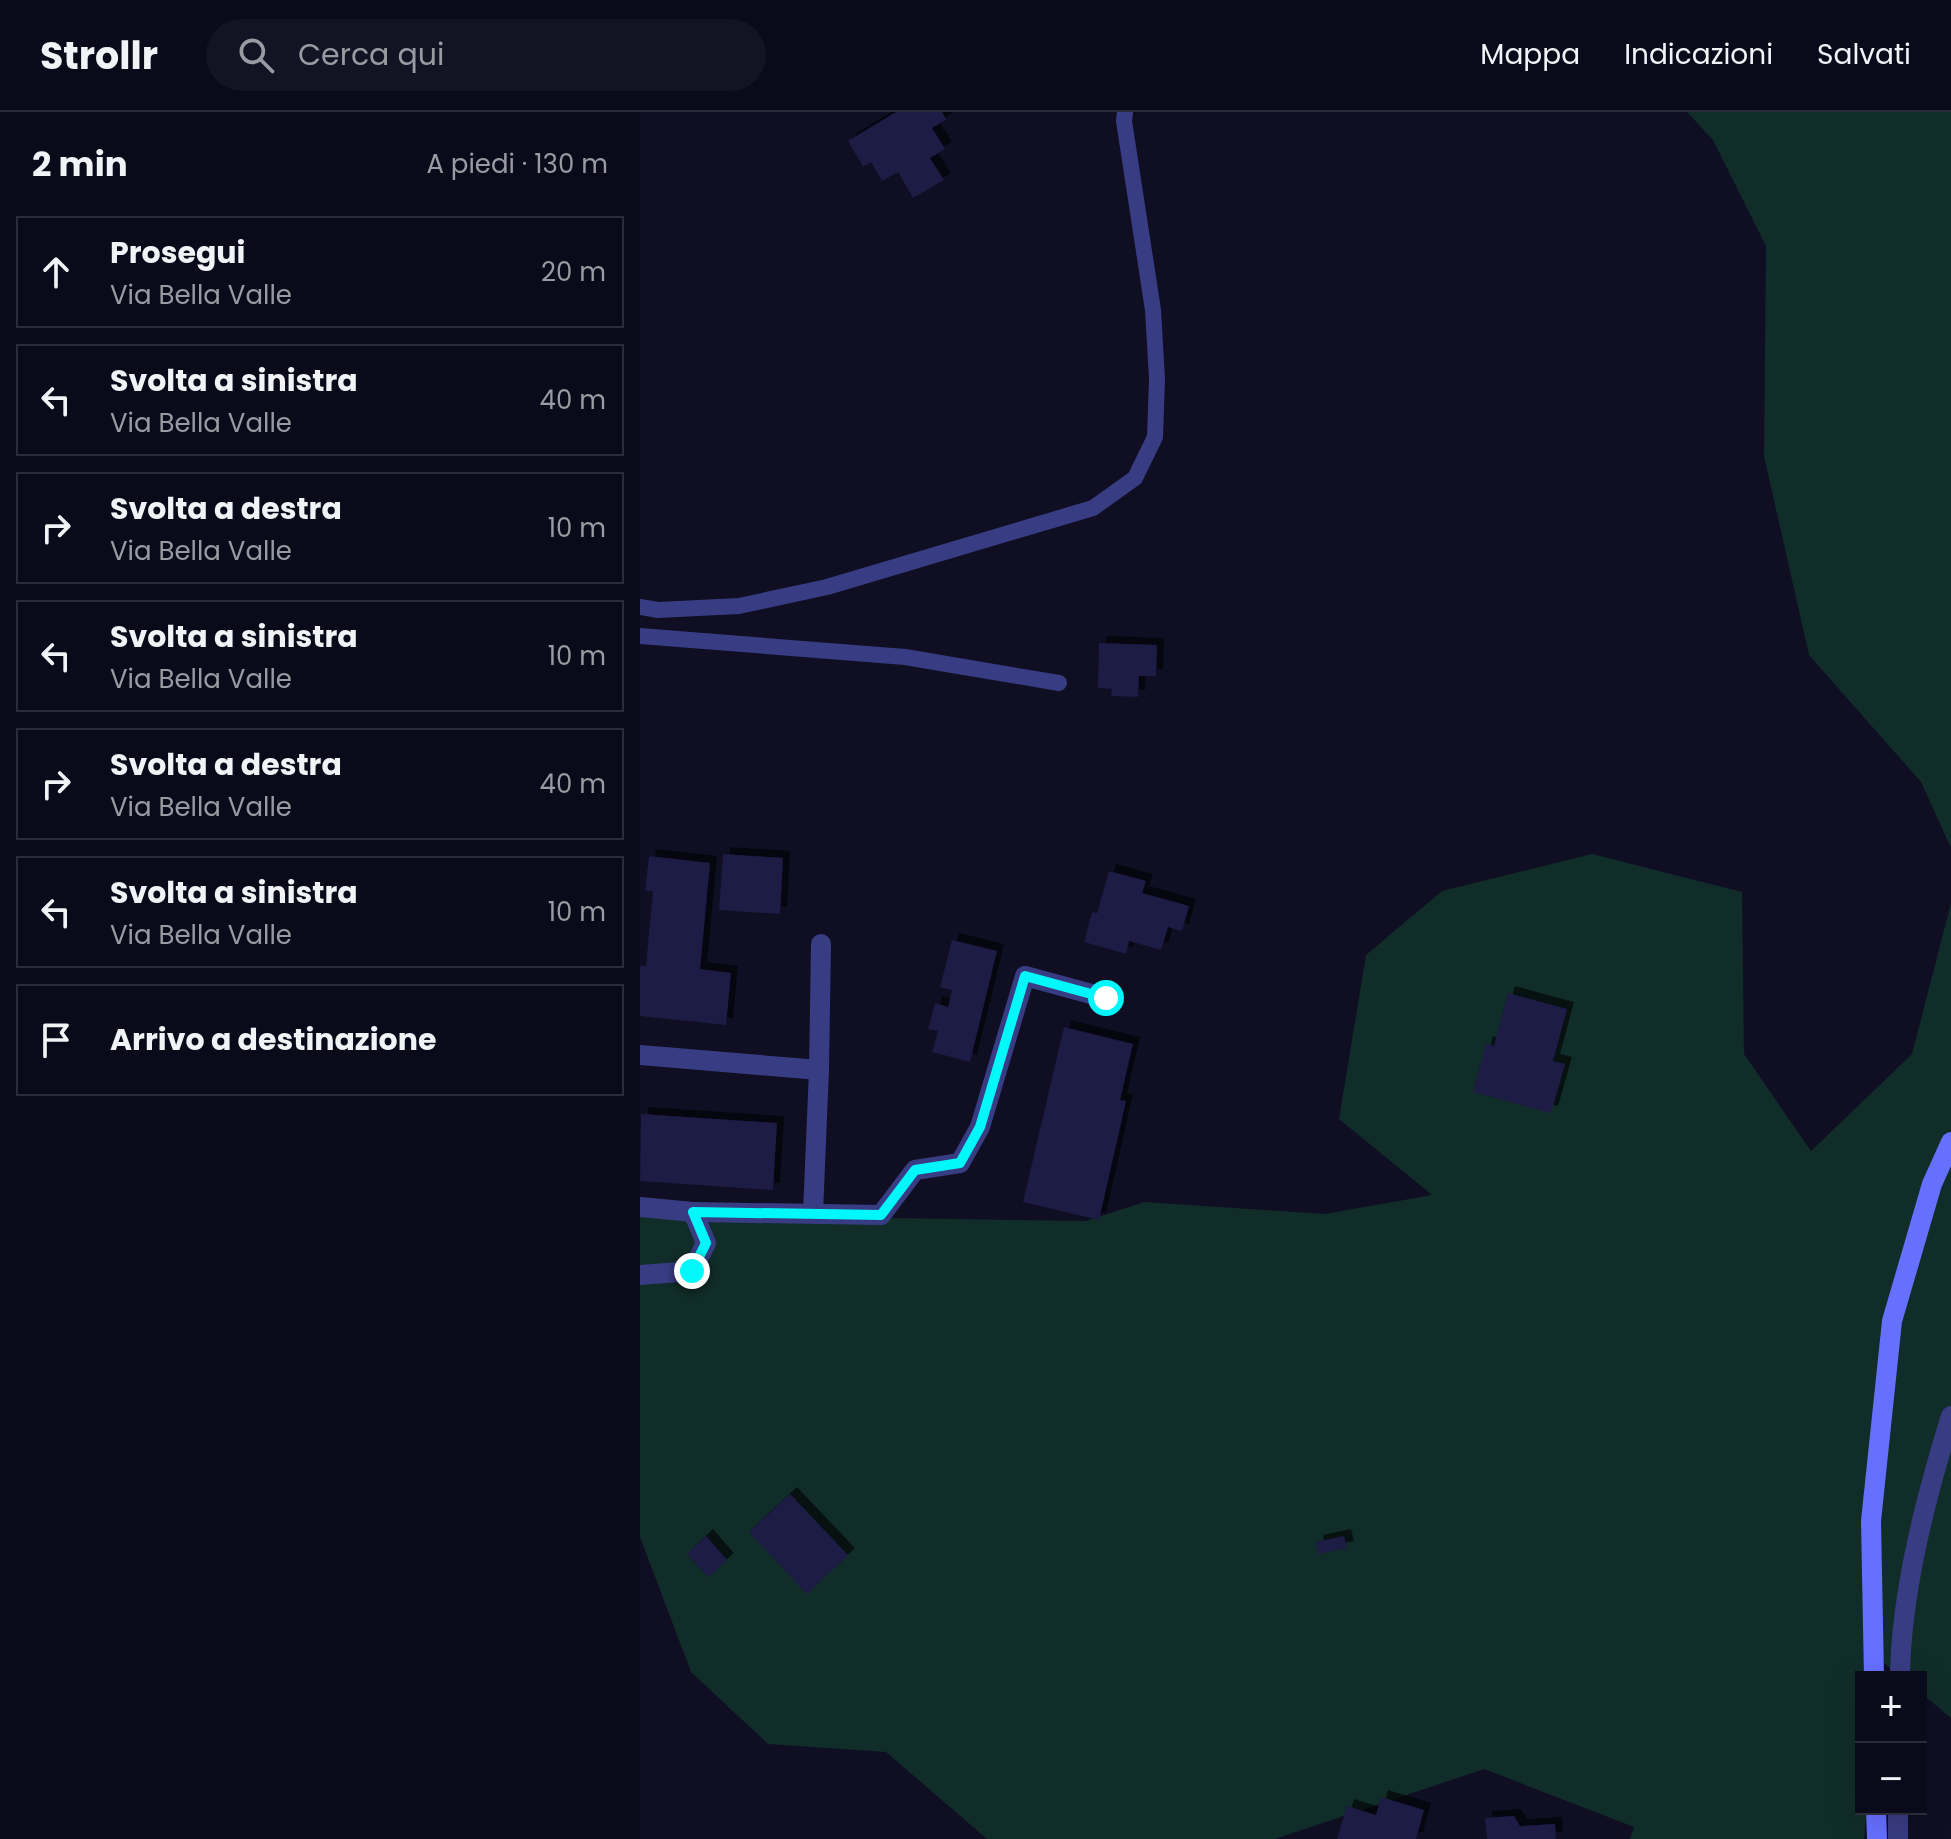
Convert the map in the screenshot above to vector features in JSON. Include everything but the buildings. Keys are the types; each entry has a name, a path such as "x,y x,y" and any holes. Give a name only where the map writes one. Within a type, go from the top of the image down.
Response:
{"street":[{"path":"813,1213 821,944"},
{"path":"640,1207 693,1212 881,1215 915,1170 960,1163 980,1127 1025,976 1106,998"},
{"path":"640,1055 819,1070"},
{"path":"1874,1671 1871,1521 1892,1321 1932,1184 1951,1142"},
{"path":"640,1275 692,1271 706,1243 693,1212"},
{"path":"1900,1671 1901,1636 1931,1481 1951,1416"},
{"path":"1876,1815 1877,1839"},
{"path":"1898,1815 1898,1839"}],"lane":[{"path":"640,607 658,610 739,606 827,587 1093,508 1135,478 1155,437 1157,379 1153,310 1125,112"},
{"path":"640,636 905,657 1059,683"}],"green space":[{"path":"1687,112 1951,112 1951,848 1921,782 1809,655 1764,456 1766,246 1713,140"},
{"path":"1592,854 1742,892 1744,1054 1811,1151 1912,1054 1951,903 1951,1718 1927,1698 1927,1671 1894,1671 1879,1659 1878,1671 1855,1671 1855,1815 1866,1815 1864,1839 1630,1839 1634,1827 1484,1769 1275,1839 987,1839 886,1752 768,1744 691,1672 640,1537 640,1214 1086,1221 1144,1202 1325,1214 1432,1195 1339,1119 1366,955 1442,891"}],"route":[{"path":"692,1271 706,1243 693,1212 881,1215 915,1170 960,1163 980,1127 1025,976 1106,998"}]}
